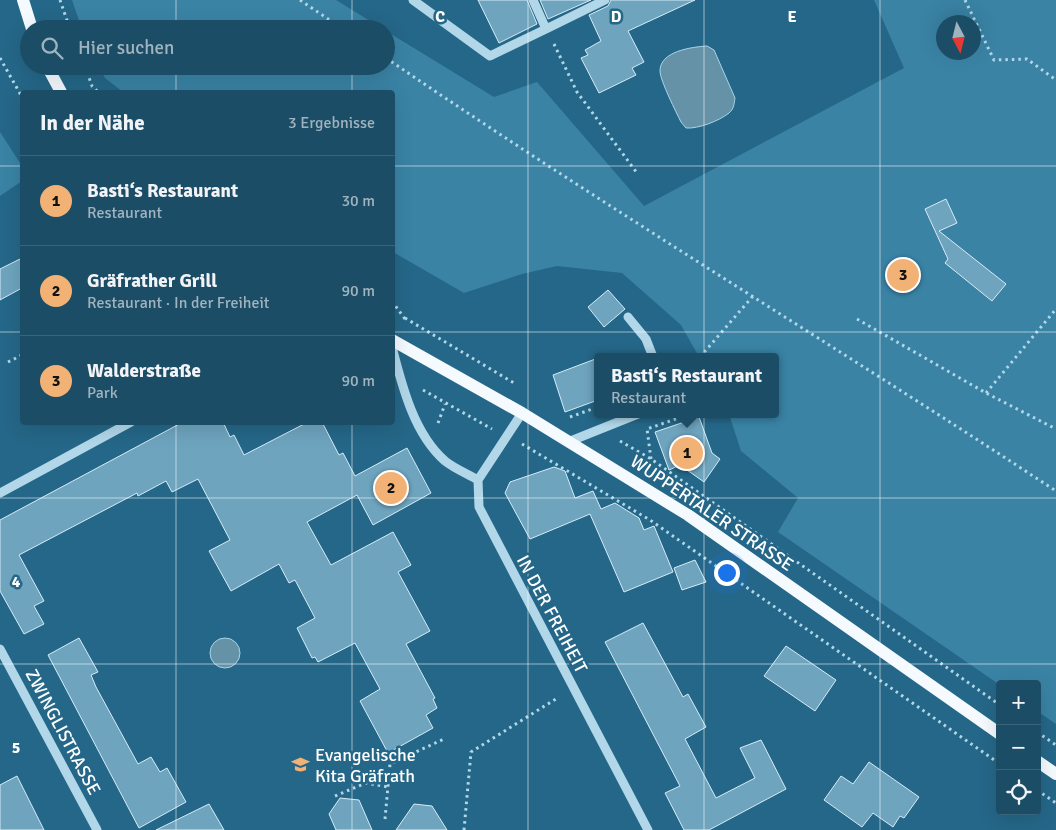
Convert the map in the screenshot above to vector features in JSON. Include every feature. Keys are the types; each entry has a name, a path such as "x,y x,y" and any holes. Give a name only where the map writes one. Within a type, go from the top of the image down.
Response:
{"main road":[{"path":"23,0 29,20"},
{"path":"52,75 60,90"},
{"name":"WUPPERTALER STRASSE","path":"395,342 522,413 688,515 996,731"},
{"path":"1041,764 1056,774"}],"street":[{"path":"413,0 490,56 605,0"},
{"path":"532,0 546,29"},
{"path":"628,316 646,339 651,353"},
{"path":"395,359 399,376 429,444 446,462 478,480 522,413"},
{"path":"568,442 628,418"},
{"path":"0,493 125,425"},
{"name":"IN DER FREIHEIT","path":"478,480 477,492 482,516 648,830"},
{"name":"ZWINGLISTRASSE","path":"0,649 97,830"}],"path":[{"path":"60,0 67,20"},
{"path":"300,0 329,20"},
{"path":"965,0 994,60 1027,59 1056,80"},
{"path":"546,29 577,92 637,174"},
{"path":"0,58 20,94"},
{"path":"395,64 531,156 1056,491"},
{"path":"88,75 92,86 96,90"},
{"path":"703,353 753,296"},
{"path":"395,305 406,318 401,324"},
{"path":"986,393 1056,309"},
{"path":"857,319 986,393 1056,429"},
{"path":"8,362 20,356"},
{"path":"399,376 445,404 552,460 650,520 996,761"},
{"path":"570,417 594,408"},
{"path":"651,459 647,430 679,418"},
{"path":"464,830 471,752 573,688"},
{"path":"1041,735 1056,745"},
{"path":"385,819 390,764 444,739"},
{"path":"335,796 366,783 388,787"},
{"path":"1041,793 1056,803"}],"shaded area":[{"path":"72,0 336,0 368,20 79,20"},
{"path":"874,0 1056,0 1056,724 1041,714 1041,680 996,680 996,682 778,532 798,498 741,451 730,418 779,418 779,353 697,353 681,325 622,273 557,266 522,274 464,293 395,253 395,90 120,90 104,75 395,75 395,36 494,97 537,82 644,206 904,68"},
{"path":"707,46 714,50 735,98 734,106 729,113 714,122 686,128 681,122 663,83 660,72 661,65 670,55 685,49"},
{"path":"0,132 20,163 20,182 0,196"},
{"path":"225,638 236,642 240,653 236,664 225,668 214,664 210,653 214,642"}],"building":[{"path":"478,0 527,0 537,24 499,43"},
{"path":"540,0 591,0 548,19"},
{"path":"611,0 695,0 628,31 644,62 632,68 636,75 599,93 581,58 588,55 585,50 601,41 589,15 608,6"},
{"path":"946,199 957,223 939,231 1006,284 992,301 945,263 948,259 925,209"},
{"path":"20,259 20,289 0,300 0,269"},
{"path":"608,290 625,309 604,327 588,307"},
{"path":"594,360 594,401 565,412 553,375"},
{"path":"699,418 712,453 720,459 704,482 680,465 669,470 655,432"},
{"path":"177,425 224,425 230,437 234,435 244,455 302,425 324,425 339,455 343,453 355,476 407,448 431,493 373,525 357,495 307,522 331,565 393,532 411,565 398,572 430,631 406,644 435,698 433,699 437,708 426,715 433,728 388,753 360,701 380,689 355,643 318,662 315,657 312,658 297,628 315,618 295,580 289,583 279,564 231,591 209,551 230,540 198,479 172,492 166,481 138,496 137,493 19,555 44,601 34,606 44,624 24,634 0,591 0,520"},
{"path":"554,467 565,471 575,498 593,491 601,509 615,503 639,518 644,530 654,526 673,572 624,592 590,514 530,539 505,493 510,482"},
{"path":"695,560 706,582 682,590 674,568"},
{"path":"643,623 683,697 688,694 706,727 685,739 716,798 755,778 740,748 761,740 786,789 709,830 684,830 665,793 680,786 605,642"},
{"path":"79,638 98,672 91,675 96,687 138,764 151,757 160,772 167,768 186,802 139,828 48,655"},
{"path":"786,646 836,680 815,711 764,676"},
{"path":"869,762 919,797 904,818 900,816 893,827 873,813 862,827 824,800 841,776 853,784"},
{"path":"17,776 44,830 0,830 0,785"},
{"path":"340,798 359,800 372,830 336,830 329,814"},
{"path":"209,804 224,830 156,830"},
{"path":"414,804 432,806 447,830 396,830"}],"place":[{"name":"Walderstraße","path":"903,275"},
{"name":"Basti‘s Restaurant","path":"687,453"},
{"name":"Gräfrather Grill","path":"391,488"},
{"name":"Evangelische Kita Gräfrath","path":"301,765"}]}
